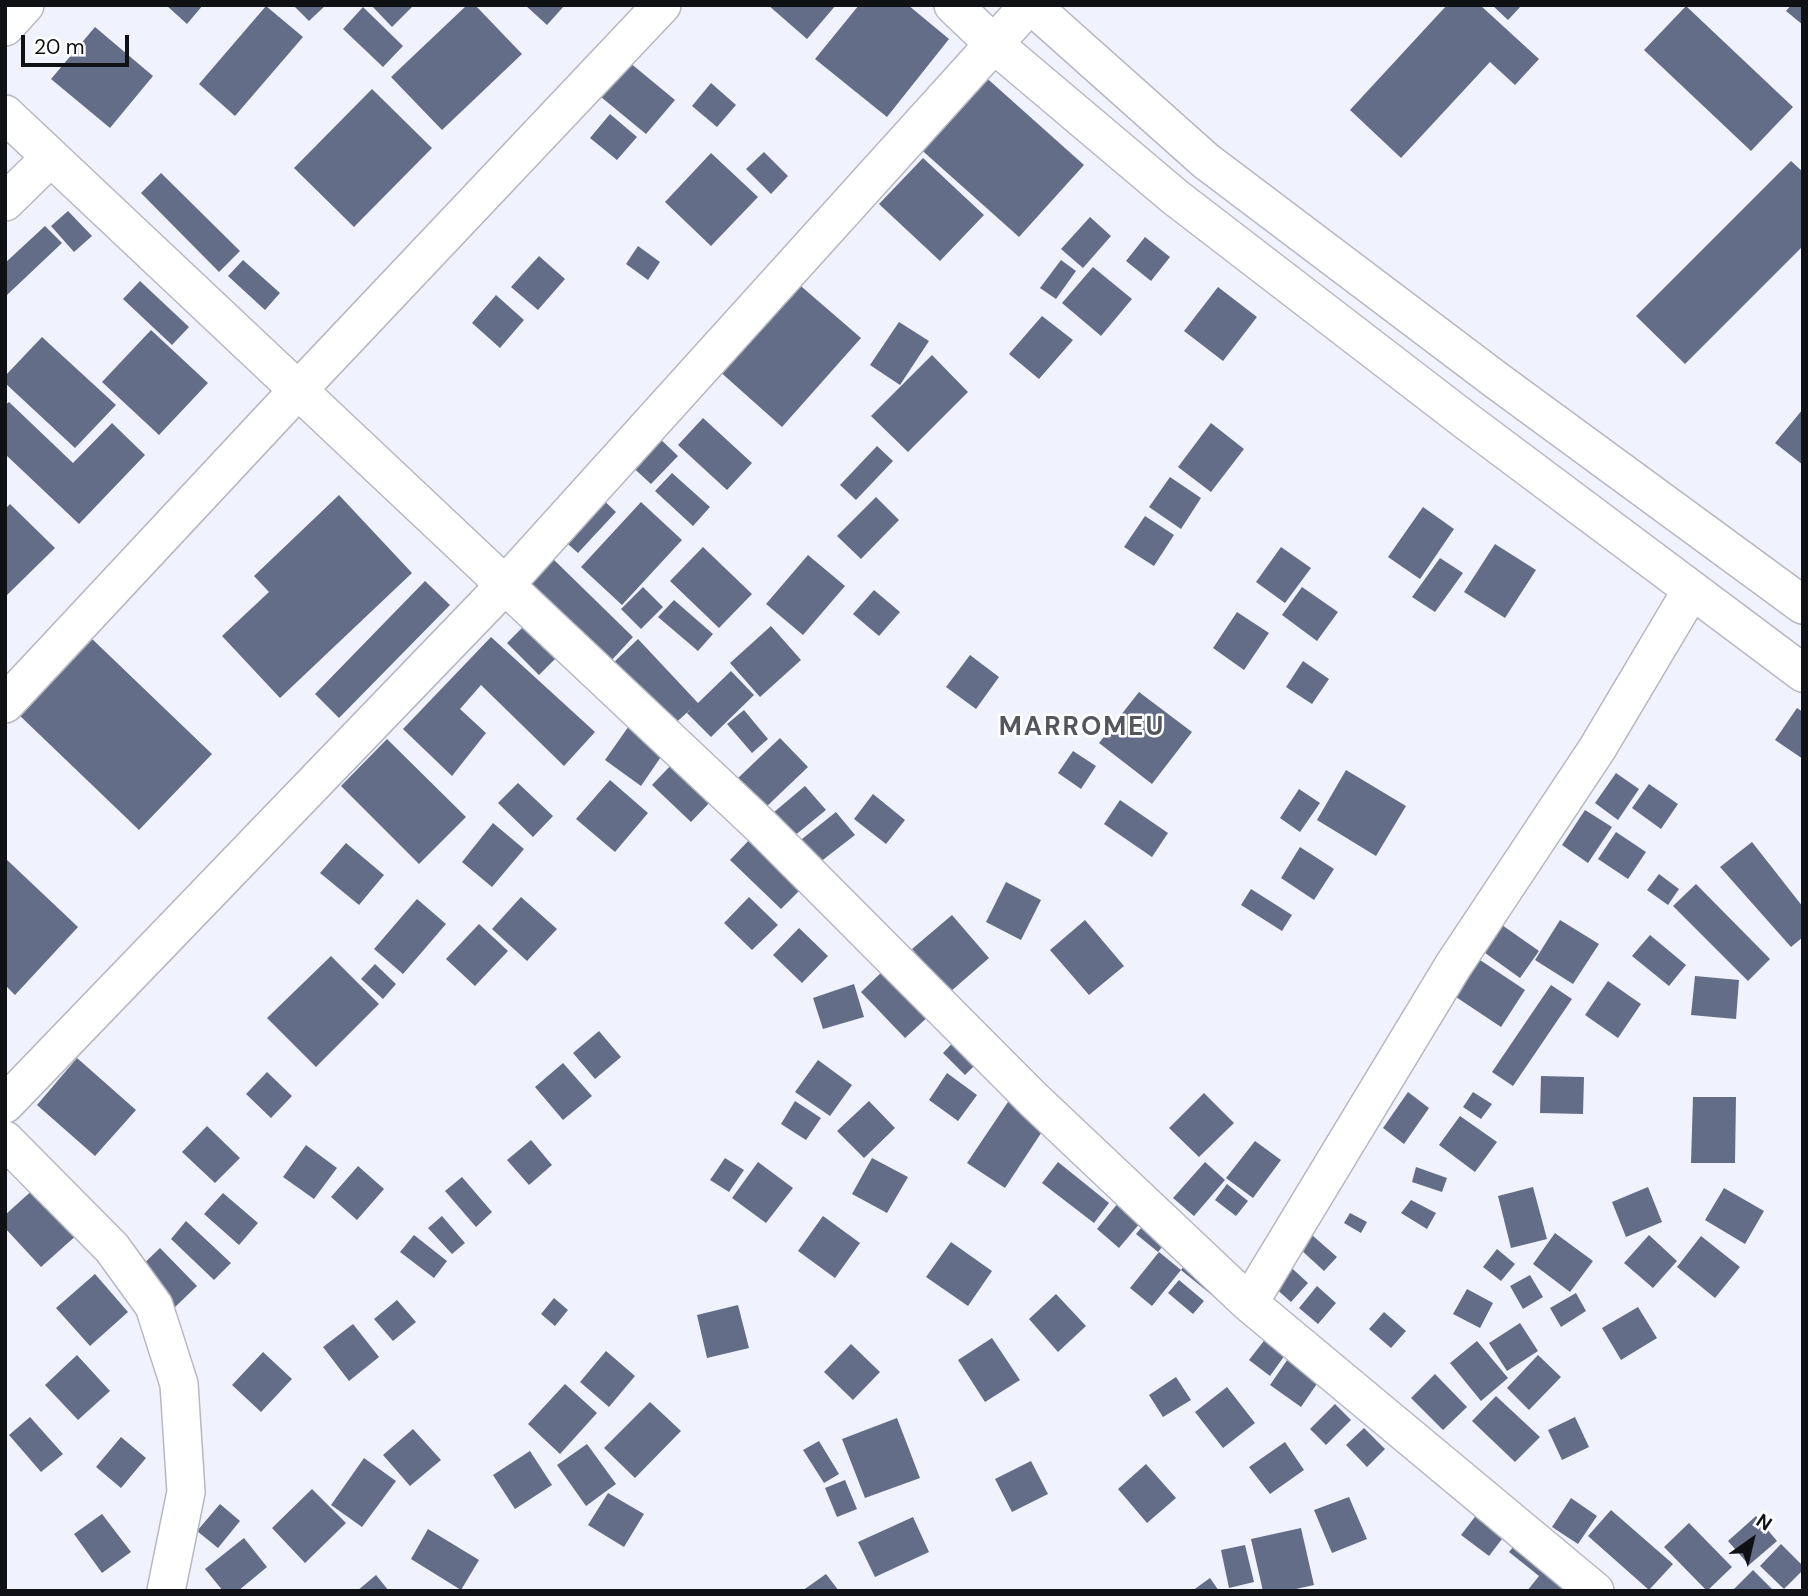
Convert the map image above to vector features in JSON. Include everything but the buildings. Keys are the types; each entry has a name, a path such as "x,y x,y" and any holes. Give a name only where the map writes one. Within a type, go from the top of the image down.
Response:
{"street":[{"path":"5,27 25,5"},
{"path":"5,705 299,388 662,5"},
{"path":"953,5 995,45 1175,197 1691,591 1803,673"},
{"path":"5,1104 504,586 1030,5 1206,161 1507,388 1803,605"},
{"path":"5,114 299,388 504,586 762,827 1033,1099 1249,1303 1595,1591"},
{"path":"5,202 50,158"},
{"path":"1175,197 1206,161"},
{"path":"1249,1303 1446,977 1597,749 1691,591"},
{"path":"5,1140 112,1248 155,1306 179,1384 186,1492 166,1591"}],"district":[{"name":"MARROMEU","path":"1082,728"}]}
